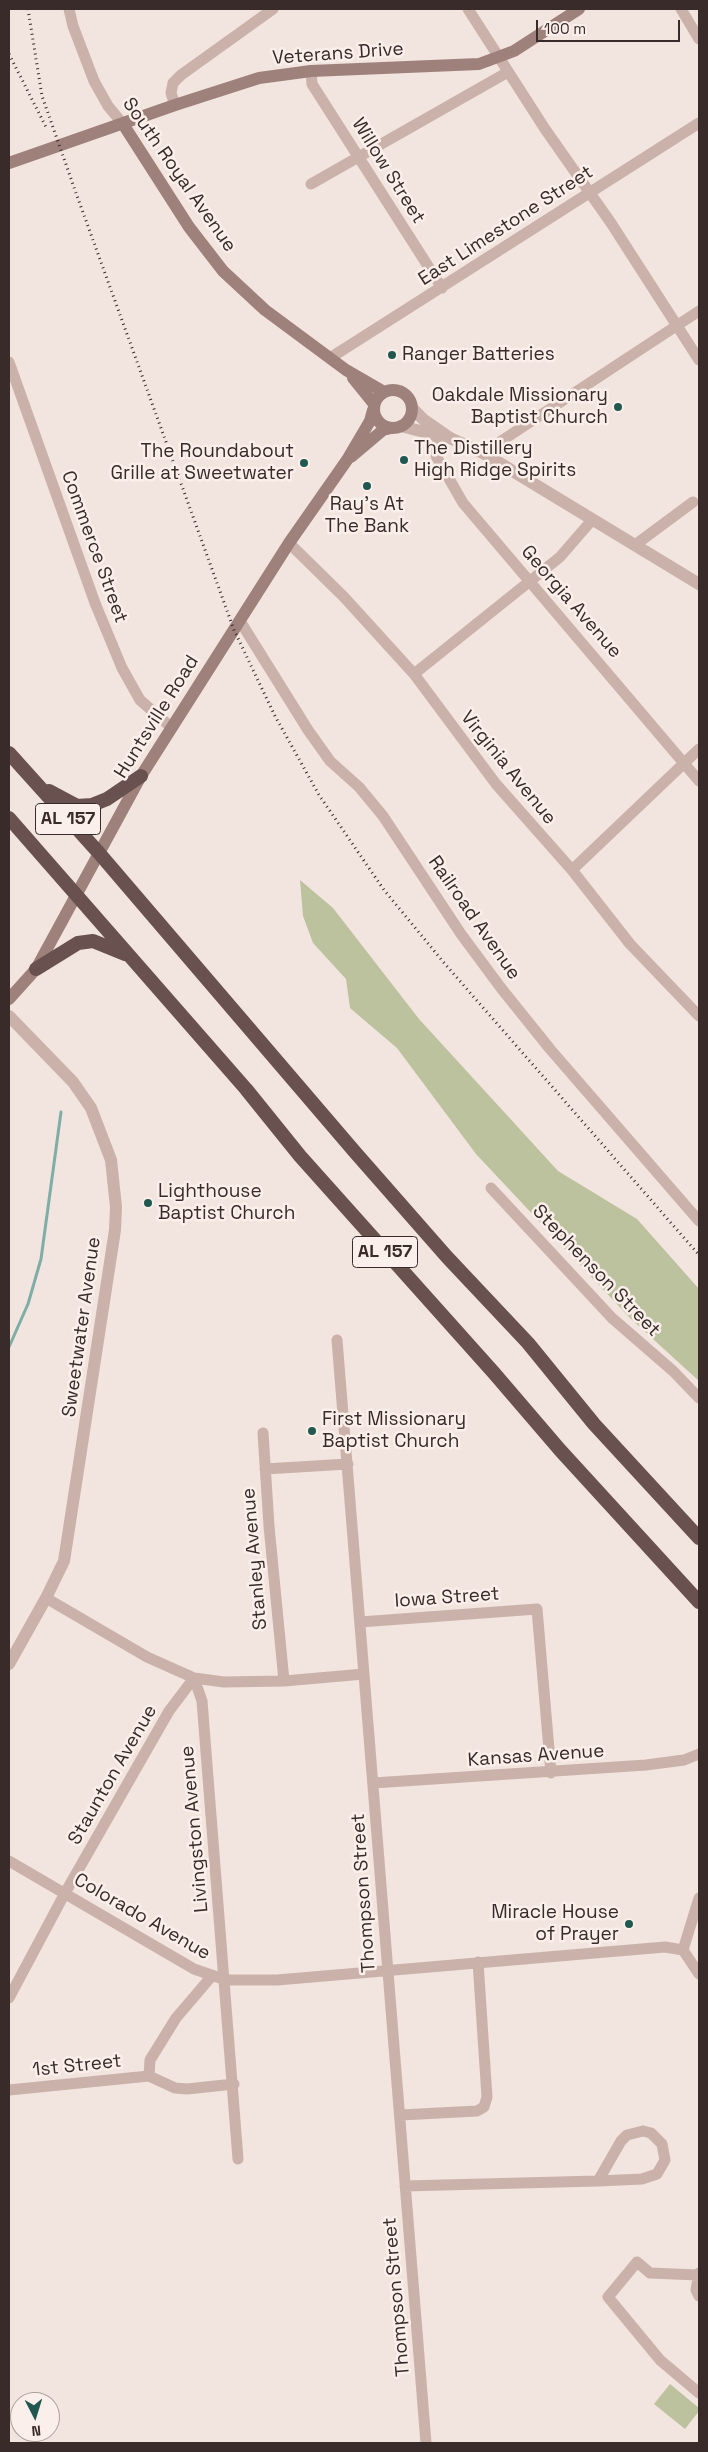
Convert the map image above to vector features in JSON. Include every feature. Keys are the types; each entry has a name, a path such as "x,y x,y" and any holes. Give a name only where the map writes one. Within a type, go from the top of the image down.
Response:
{"highway":[{"name":"AL 157","path":"9,752 99,853 447,1257 528,1343 594,1424 699,1538"},
{"path":"37,784 76,806 92,805 106,799 141,776"},
{"name":"AL 157","path":"9,818 246,1089 300,1156 494,1373 560,1450 699,1602"},
{"path":"36,969 78,943 93,941 106,944 132,958"}],"main road":[{"name":"Veterans Drive","path":"9,163 174,105 259,78 311,71 479,64 500,58 579,9"},
{"name":"South Royal Avenue","path":"123,124 189,227 223,271 266,310 346,370 384,392"},
{"name":"South Royal Avenue","path":"346,370 374,407"},
{"path":"395,390 405,394 412,408 409,418 396,427 377,420 374,407 384,392 395,390"},
{"name":"Huntsville Road","path":"9,998 36,969 141,776 289,543 347,460 370,421 374,407"},
{"name":"Huntsville Road","path":"347,460 383,430 396,427"}],"street":[{"name":"South Royal Avenue","path":"69,9 73,26 94,81 108,106 123,124"},
{"path":"468,9 545,129 591,192 699,360"},
{"path":"681,9 699,39"},
{"path":"174,105 171,93 172,84 181,75 222,48 269,10"},
{"name":"Willow Street","path":"311,71 312,84 442,288"},
{"path":"311,184 508,72"},
{"name":"East Limestone Street","path":"330,358 699,123"},
{"path":"483,453 699,311"},
{"name":"Commerce Street","path":"9,362 92,594 122,668 140,700 172,728"},
{"path":"412,408 444,438"},
{"path":"396,427 444,438 483,453 699,584"},
{"name":"Georgia Avenue","path":"444,438 436,456 451,484 470,512 699,781"},
{"path":"635,545 693,502"},
{"path":"414,674 567,550 592,520"},
{"name":"Virginia Avenue","path":"289,543 344,597 414,674 496,784 572,870 630,944 699,1016"},
{"name":"Railroad Avenue","path":"240,621 308,730 330,761 359,787 383,816 461,934 501,988 550,1049 699,1221"},
{"path":"572,870 699,749"},
{"name":"Sweetwater Avenue","path":"9,1016 73,1082 91,1108 105,1142 115,1184 115,1230 64,1561 46,1598 9,1664"},
{"name":"Stephenson Street","path":"492,1188 612,1318 673,1371 699,1398"},
{"name":"Thompson Street","path":"337,1340 426,2443"},
{"name":"Stanley Avenue","path":"263,1434 284,1681"},
{"path":"265,1469 348,1464"},
{"path":"46,1598 148,1658 194,1678 224,1682 284,1681 364,1674"},
{"name":"Iowa Street","path":"360,1622 537,1609 551,1773"},
{"name":"Staunton Avenue","path":"9,1998 65,1893 169,1711 194,1678"},
{"name":"Livingston Avenue","path":"194,1678 202,1702 226,1980 238,2158"},
{"name":"Kansas Avenue","path":"373,1783 551,1773 665,1764 699,1754"},
{"name":"Colorado Avenue","path":"9,1861 194,1969 211,1977 226,1980 277,1980 665,1947 683,1950"},
{"path":"699,1898 683,1950 699,1974"},
{"path":"401,2115 477,2111 484,2107 487,2097 478,1962"},
{"path":"211,1977 176,2018 150,2060 149,2076 164,2084 181,2088 234,2084"},
{"name":"1st Street","path":"9,2090 149,2076"},
{"path":"405,2186 598,2181 650,2178 662,2167 665,2160 662,2144 650,2133 634,2132 627,2135 617,2148 598,2181"},
{"path":"699,2296 696,2290 698,2274 650,2273 637,2262 608,2297 660,2360 699,2393"}],"green space":[{"path":"300,880 333,908 419,1019 558,1171 637,1219 699,1289 699,1381 630,1318 476,1154 397,1048 350,1008 346,979 313,943 303,916"},
{"path":"670,2384 699,2408 699,2411 685,2429 654,2404"}],"waterway":[{"path":"9,1347 28,1304 41,1259 61,1112"}],"railway":[{"path":"28,9 42,96 234,630 275,716 319,795 384,890 445,964 699,1255"},
{"path":"9,54 47,129"}],"place":[{"name":"Ranger Batteries","path":"392,355"},
{"name":"Oakdale Missionary Baptist Church","path":"618,407"},
{"name":"The Distillery High Ridge Spirits","path":"404,460"},
{"name":"The Roundabout Grille at Sweetwater","path":"304,463"},
{"name":"Ray's At The Bank","path":"367,486"},
{"name":"Lighthouse Baptist Church","path":"148,1203"},
{"name":"First Missionary Baptist Church","path":"312,1431"},
{"name":"Miracle House of Prayer","path":"629,1924"}]}
